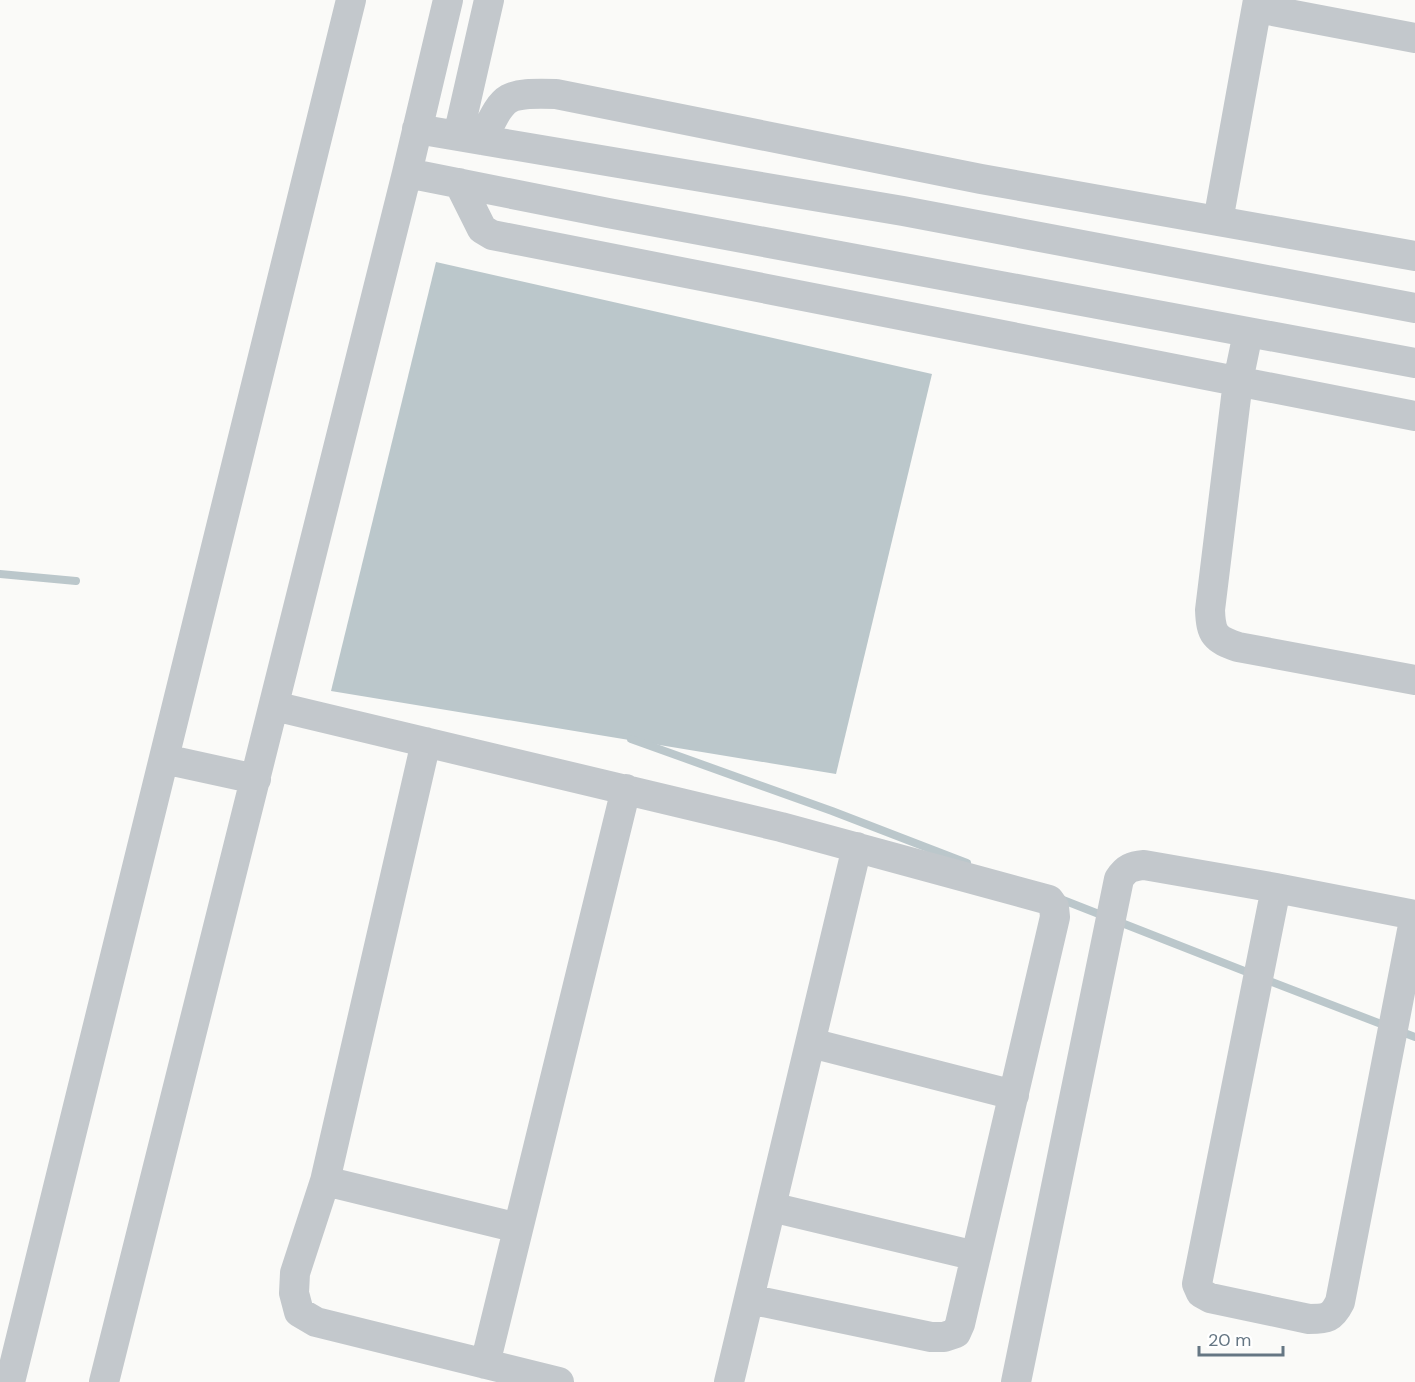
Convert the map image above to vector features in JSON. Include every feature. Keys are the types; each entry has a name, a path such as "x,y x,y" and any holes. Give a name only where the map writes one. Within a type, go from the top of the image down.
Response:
{"street":[{"path":"10,1382 351,0"},
{"path":"104,1382 407,173 448,0"},
{"path":"470,138 489,0"},
{"path":"1218,221 1257,4 1415,38"},
{"path":"470,138 509,97 529,93 556,94 981,179 1415,256"},
{"path":"417,129 903,211 1415,308"},
{"path":"407,173 1415,363"},
{"path":"459,183 482,229 492,235 1415,416"},
{"path":"1248,333 1238,381 1210,610 1210,627 1219,640 1238,647 1415,680"},
{"path":"274,706 626,789 857,847 1049,900 1054,907 1055,917 960,1324 956,1333 944,1337 931,1337 749,1299"},
{"path":"426,742 325,1181 295,1273 294,1293 299,1312 316,1322 559,1382"},
{"path":"164,759 256,779"},
{"path":"485,1364 626,789"},
{"path":"729,1382 857,847"},
{"path":"1016,1382 1119,879 1124,871 1132,866 1144,865 1276,888 1415,915 1340,1302 1334,1313 1324,1319 1309,1319 1210,1298 1201,1293 1197,1284 1276,888"},
{"path":"811,1044 1014,1095"},
{"path":"325,1181 518,1228"},
{"path":"771,1207 976,1256"}],"shaded area":[{"path":"436,262 932,374 836,774 331,691"}],"waterway":[{"path":"0,574 76,581"},
{"path":"631,739 832,811 967,863"},
{"path":"1058,898 1252,974"},
{"path":"1264,979 1415,1037"}]}
